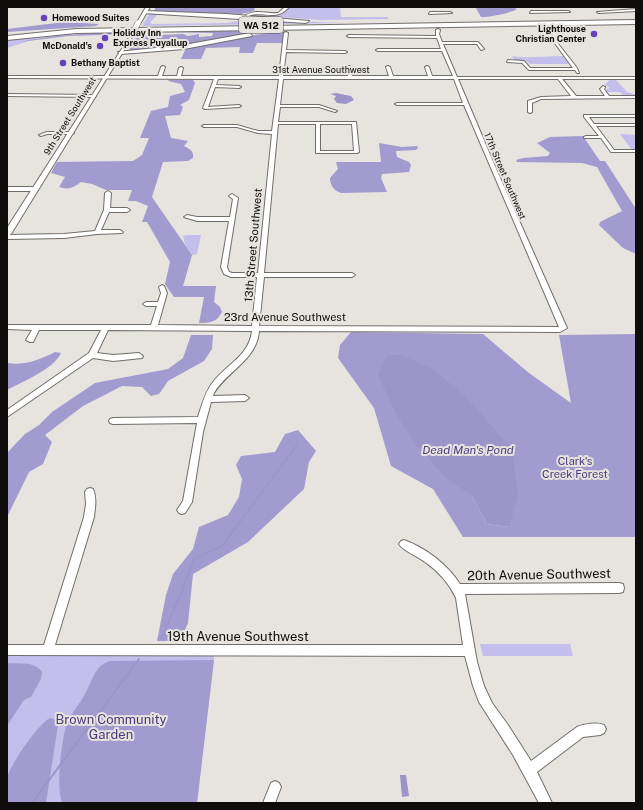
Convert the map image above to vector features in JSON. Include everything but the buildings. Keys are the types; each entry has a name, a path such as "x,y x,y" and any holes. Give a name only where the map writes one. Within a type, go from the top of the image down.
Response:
{"highway":[{"path":"145,12 248,16 326,22 439,22"},
{"name":"WA 512","path":"7,34 83,28 636,19"},
{"name":"WA 512","path":"7,38 72,31 636,22"},
{"path":"121,52 184,47 284,30 399,26"}],"main road":[{"name":"9th Street Southwest","path":"7,234 72,133 148,7"}],"street":[{"path":"248,16 253,13 277,15 284,11 287,7"},
{"path":"527,7 534,17"},
{"path":"633,7 636,10"},
{"path":"428,8 432,19"},
{"path":"599,12 636,10"},
{"path":"531,12 568,12"},
{"path":"430,13 450,13"},
{"path":"544,28 583,78"},
{"name":"17th Street Southwest","path":"438,30 438,37 454,78 563,328"},
{"name":"13th Street Southwest","path":"182,510 188,502 208,399 218,380 239,364 249,351 256,327 274,133 277,123 277,106 286,33"},
{"path":"349,36 438,37"},
{"path":"440,43 478,43 482,49"},
{"path":"378,50 443,50"},
{"path":"284,51 345,52"},
{"path":"508,62 523,62 529,69 576,69"},
{"path":"159,78 164,67"},
{"path":"349,67 350,78"},
{"path":"388,67 391,78"},
{"path":"427,67 430,78"},
{"path":"178,78 180,68"},
{"path":"137,78 154,76 161,72"},
{"name":"31st Avenue Southwest","path":"7,77 636,78"},
{"path":"216,78 205,108 239,106"},
{"path":"559,78 574,97"},
{"path":"629,78 636,85"},
{"path":"212,86 239,87"},
{"path":"603,87 602,90 608,97"},
{"path":"7,95 94,96"},
{"path":"530,112 529,104 534,100 544,97 636,97"},
{"path":"397,104 466,104"},
{"path":"277,106 319,106 336,111"},
{"path":"636,116 586,116 613,151 636,151"},
{"path":"277,123 289,123 318,123 354,123 357,152 318,152 318,123"},
{"path":"593,125 636,125"},
{"path":"204,126 237,126 262,133 274,133"},
{"path":"41,135 47,133 72,133"},
{"path":"586,137 602,137"},
{"path":"7,189 35,189"},
{"path":"97,232 107,210 108,193"},
{"path":"232,196 236,199 225,271 231,275 352,275"},
{"path":"107,210 127,210"},
{"path":"187,217 198,219 232,219"},
{"path":"7,237 64,236 97,232 120,232"},
{"path":"154,328 164,291 162,287"},
{"path":"146,304 160,304"},
{"name":"23rd Avenue Southwest","path":"7,327 256,327 560,330 563,328"},
{"path":"30,340 37,327"},
{"path":"7,414 92,355 105,328"},
{"path":"92,355 113,358 139,356"},
{"path":"208,399 245,398"},
{"path":"113,420 203,420"},
{"path":"48,650 88,517 91,504 90,492"},
{"path":"404,544 430,559 458,589 462,597 469,651 483,699 506,732 529,770 546,803"},
{"name":"20th Avenue Southwest","path":"458,589 619,588"},
{"name":"19th Avenue Southwest","path":"7,650 469,651"},
{"path":"529,770 581,731 600,729"},
{"path":"269,803 275,787"}],"green space":[{"path":"156,7 255,7 254,11 241,14 154,11"},
{"path":"289,7 340,7 341,17 388,17 388,19 320,20 251,15 256,14 272,16 282,14 286,12"},
{"path":"512,7 517,9 494,16 484,17 481,17 476,8"},
{"path":"149,14 158,14 150,23 152,24 227,23 251,19 342,23 142,26"},
{"path":"65,22 99,24 96,26 7,32 7,29"},
{"path":"253,29 253,33 184,46 129,50 137,36 183,34 188,36 199,34 199,37 212,36 213,33 158,32"},
{"path":"285,31 284,43 257,43 253,53 239,53 240,47 206,48 201,59 181,59 186,48 247,36"},
{"path":"129,32 127,34 68,36 20,42 88,33"},
{"path":"65,33 85,33 41,37 7,48 7,39"},
{"path":"512,56 563,56 569,64 530,64 525,60 515,61"},
{"path":"610,79 615,79 627,92 636,95 624,96 620,92 606,92 605,90 610,88 605,85"},
{"path":"193,80 195,83 189,100 180,105 183,107 180,115 165,116 171,138 188,141 184,146 191,150 193,158 188,161 163,162 152,197 192,255 183,286 216,286 214,302 220,307 222,312 218,318 207,323 199,323 204,297 174,297 165,284 170,262 147,222 142,222 148,206 136,201 128,201 132,190 106,190 92,184 81,182 70,188 62,188 59,187 65,177 51,173 57,162 133,161 142,155 149,138 140,138 151,111 168,107 170,96 185,92 181,84 168,81"},
{"path":"620,134 636,135 636,150 632,150"},
{"path":"583,136 600,161 605,161 636,209 636,254 623,248 599,225 600,222 622,211 597,167 582,163 517,162 516,160 548,156 550,153 537,143 550,137"},
{"path":"379,143 402,147 417,146 418,148 416,150 396,151 397,157 409,162 411,165 409,172 382,174 381,178 387,192 341,193 334,189 330,178 338,169 336,162 381,162"},
{"path":"201,235 197,254 192,255 185,244 183,236"},
{"name":"Clark's Creek Forest","path":"351,332 483,334 529,373 571,403 559,335 636,334 636,537 463,537 433,489 391,466 374,408 338,358 340,345","holes":["472,496 509,527 487,524"]},
{"path":"191,335 213,335 212,349 204,361 168,381 159,394 151,396 142,387 122,386 83,406 45,435 52,442 43,464 29,472 7,517 7,453 25,434 39,425 52,412 95,383 168,369 183,358"},
{"path":"55,352 61,353 45,370 7,390 7,363 20,364 32,362"},
{"path":"298,430 316,451 309,462 304,489 248,542 193,574 188,623 180,641 157,641 166,595 173,574 193,549 199,527 228,515 239,497 242,479 236,465 241,456 275,452 285,434"},
{"path":"480,644 570,644 573,656 483,656"},
{"name":"Brown Community Garden","path":"7,650 215,650 197,803 7,803"},
{"name":"Brown Community Garden","path":"214,660 197,803 62,803 59,776 62,744 66,726 85,694 94,674 100,666 110,661"},
{"path":"7,663 22,663 35,666 42,672 41,679 31,697 24,700 7,726"},
{"path":"50,718 57,720 58,725 46,803 7,803 7,778 13,764 32,736"}],"water":[{"path":"336,93 351,96 354,100 346,104 337,103 334,99 336,96 330,94"},
{"name":"Dead Man's Pond","path":"387,355 401,355 433,369 466,397 512,449 518,496 509,527 487,524 472,496 445,477 418,447 397,416 378,375"},
{"path":"400,775 406,775 409,796 402,797"}],"waterway":[{"path":"184,585 194,559 222,546 297,445"},
{"path":"161,639 185,584"},
{"path":"32,803 139,659"}],"place":[{"name":"Homewood Suites","path":"44,18"},
{"name":"Lighthouse Christian Center","path":"594,34"},
{"name":"Holiday Inn Express Puyallup","path":"105,38"},
{"name":"McDonald's","path":"100,46"},
{"name":"Bethany Baptist","path":"63,63"}]}
